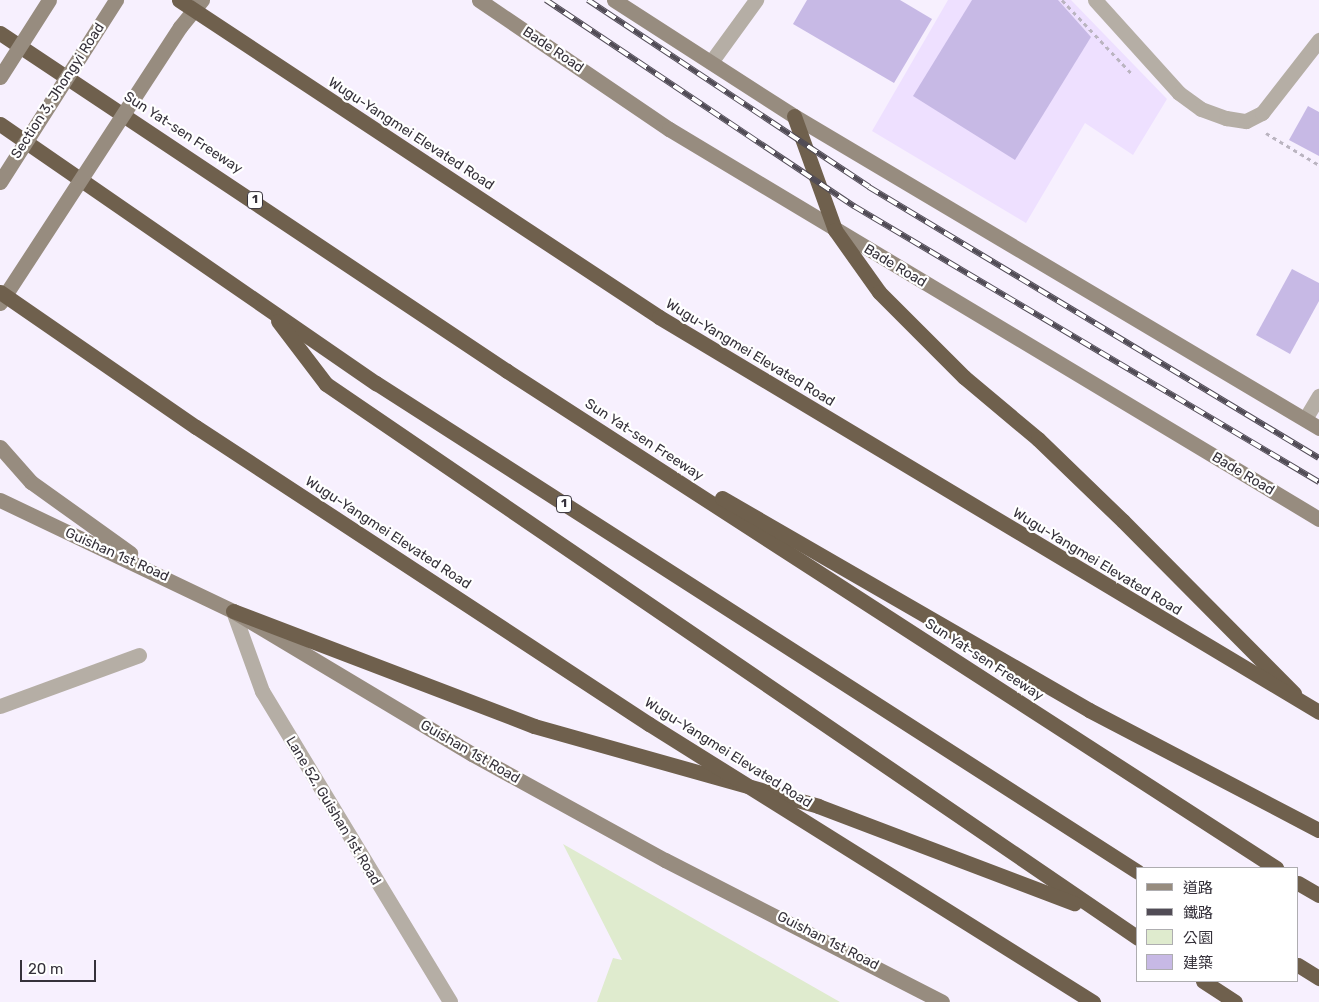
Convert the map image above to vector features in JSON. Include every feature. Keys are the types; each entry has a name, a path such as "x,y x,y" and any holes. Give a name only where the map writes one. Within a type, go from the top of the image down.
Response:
{"highway":[{"name":"Wugu-Yangmei Elevated Road","path":"179,0 659,318 1319,712"},
{"name":"Sun Yat-sen Freeway","path":"0,32 507,371 1274,867"},
{"path":"794,116 835,230 880,292 943,356 1038,439 1319,716"},
{"name":"1","path":"0,124 393,394 1136,871"},
{"name":"Wugu-Yangmei Elevated Road","path":"0,292 196,427 650,724 1093,1002"},
{"path":"270,310 326,384 1136,937"},
{"path":"507,371 909,609 1319,830"},
{"path":"233,611 534,726 818,806 1099,913"},
{"path":"1299,883 1319,895"},
{"path":"1299,966 1319,978"},
{"path":"1205,982 1235,1002"}],"street":[{"path":"0,77 49,0"},
{"name":"Section 3, Jhongyi Road","path":"0,182 116,0"},
{"path":"0,303 180,27 202,0"},
{"name":"Bade Road","path":"479,0 669,129 1319,519"},
{"path":"614,0 794,116 1319,428"},
{"path":"711,62 756,0"},
{"path":"1096,0 1179,92 1201,109 1246,121 1262,113 1319,40"},
{"path":"1305,419 1319,396"},
{"path":"0,448 31,482 90,528 176,581"},
{"name":"Guishan 1st Road","path":"0,500 176,581 233,611 472,754 665,860 942,1002"},
{"name":"Lane 52, Guishan 1st Road","path":"233,611 262,691 450,1002"},
{"path":"0,706 139,655"}],"path":[{"path":"1062,0 1138,80"},
{"path":"1246,121 1319,164"}],"shaded area":[{"path":"948,0 1071,0 1167,99 1133,155 1085,123 1026,223 872,131"}],"green space":[{"path":"563,844 840,1002 597,1002 613,958 622,960"}],"building":[{"path":"807,0 900,0 932,19 894,83 793,24"},
{"path":"972,0 1058,0 1091,37 1015,160 913,96"},
{"path":"1308,106 1319,112 1319,156 1289,140"},
{"path":"1292,269 1319,283 1319,301 1290,354 1256,335"}],"railway":[{"path":"546,0 854,206 1319,482"},
{"path":"588,0 869,187 1319,458"}]}
